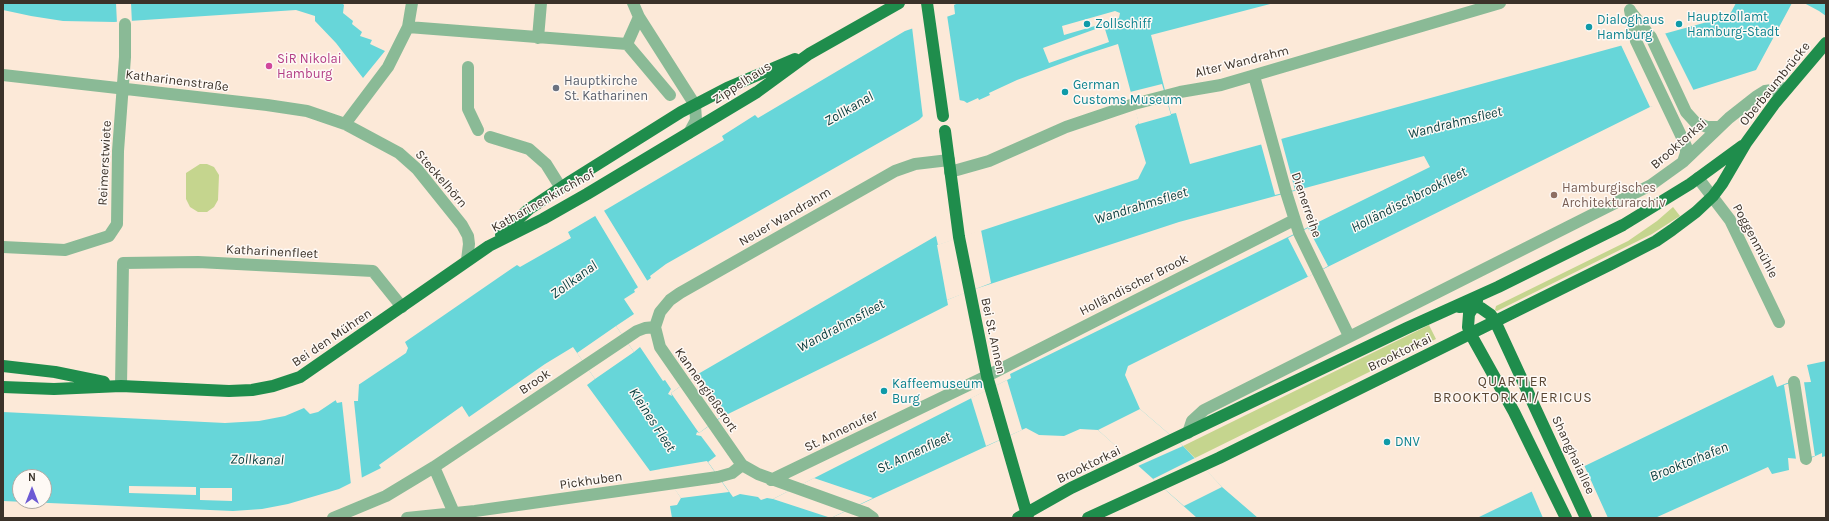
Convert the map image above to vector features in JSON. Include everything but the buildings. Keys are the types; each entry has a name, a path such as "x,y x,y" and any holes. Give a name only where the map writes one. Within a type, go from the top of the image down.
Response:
{"main road":[{"name":"Zippelhaus","path":"689,133 757,92 809,54 899,3"},
{"path":"928,8 943,116"},
{"name":"Oberbaumbrücke","path":"1713,196 1722,184 1746,143 1787,88 1826,43"},
{"name":"Zippelhaus","path":"695,105 734,85 809,54"},
{"name":"Katharinenkirchhof","path":"489,246 529,209 695,105"},
{"name":"Bei St. Annen","path":"945,131 959,237 969,291 987,376 1005,438 1024,517"},
{"name":"Katharinenkirchhof","path":"489,246 543,220 689,133"},
{"name":"Oberbaumbrücke","path":"1698,178 1746,143"},
{"name":"Brooktorkai","path":"1024,517 1071,488 1450,308 1487,292 1623,226 1698,178"},
{"name":"Brooktorkai","path":"1088,518 1205,465 1656,241 1696,212 1713,196"},
{"name":"Bei den Mühren","path":"3,387 54,389 121,386 229,391 252,390 287,382 312,370 489,246"},
{"path":"1487,292 1473,306 1467,320 1470,333 1514,412 1566,518"},
{"path":"1450,308 1473,306"},
{"name":"Shanghaiallee","path":"1473,306 1487,311 1495,321 1586,518"},
{"name":"Bei den Mühren","path":"3,366 55,372 121,386"}],"street":[{"path":"345,124 388,68 408,27 412,3"},
{"path":"538,38 540,3"},
{"path":"633,3 639,17 695,105 696,120 689,133"},
{"name":"Alter Wandrahm","path":"950,172 989,161 1066,127 1134,104 1165,95 1221,85 1254,76 1500,3"},
{"path":"1628,7 1651,37 1686,112 1695,122 1707,127 1718,127"},
{"path":"1628,7 1636,41 1686,146 1686,153 1683,162"},
{"path":"627,44 639,17"},
{"name":"Reimerstwiete","path":"3,247 65,250 109,236 116,224 118,151 124,89 124,24"},
{"path":"408,27 627,44 670,95"},
{"path":"468,67 468,109 478,130"},
{"name":"Katharinenstraße","path":"3,75 300,110 345,124"},
{"name":"Dienerreihe","path":"1254,76 1298,233 1349,336"},
{"name":"Brooktorkai","path":"1188,433 1192,421 1204,410 1651,185 1683,162 1718,127 1757,96 1765,92 1787,88"},
{"name":"Steckelhörn","path":"345,124 399,153 417,169 462,225 468,236 469,244 467,260"},
{"name":"Katharinenkirchhof","path":"490,137 529,149 546,164 561,188"},
{"name":"Neuer Wandrahm","path":"655,327 660,312 670,300 704,279 895,171 908,166 949,160"},
{"name":"Poggenmühle","path":"1698,178 1730,220 1779,322"},
{"name":"Holländischer Brook","path":"987,376 1294,220"},
{"name":"Katharinenfleet","path":"121,386 123,263 198,262 373,270 402,307"},
{"name":"Brook","path":"333,518 386,496 434,467 625,339 641,329 655,327"},
{"name":"Kannengießerort","path":"655,327 660,347 742,465"},
{"name":"St. Annenufer","path":"771,480 987,376"},
{"path":"1794,382 1806,459"},
{"path":"742,465 749,470 771,480 852,508 873,518"},
{"name":"Pickhuben","path":"407,518 718,477 732,473 742,465"},
{"path":"434,467 454,513"}],"green space":[{"path":"200,164 207,164 214,167 219,175 218,200 214,207 207,212 198,212 190,207 186,199 186,173"},
{"path":"1673,207 1680,216 1652,234 1497,311 1495,310 1496,306 1628,241 1657,221"},
{"path":"1429,325 1436,339 1195,458 1183,446"}],"water":[{"path":"3,3 342,3 344,5 343,13 353,21 352,24 362,32 360,36 372,40 370,44 385,51 363,78 336,43 315,21 315,16 296,10 114,22 63,21 3,10"},
{"path":"958,3 1274,3 1151,35 1171,114 1176,113 1190,164 1729,16 1736,3 1792,3 1756,70 1693,90 1650,107 1128,366 1125,375 1140,409 1183,446 1222,487 1258,518 1197,518 1098,430 1080,429 1064,436 1039,435 1026,428 831,518 672,518 670,506 677,505 681,498 661,469 650,471 587,385 595,379 573,347 545,364 469,417 462,406 379,465 381,468 339,489 288,504 262,509 233,511 52,503 52,469 12,469 12,501 3,501 3,412 225,423 259,421 285,416 304,408 310,414 318,412 406,353 408,348 405,342 511,269 517,265 520,267 571,238 568,232 724,140 722,136 755,115 758,118 905,31 955,14 954,5","holes":["1115,11 1120,13 1119,18 1064,35 1062,26","1118,44 1139,123 1135,126 1146,163 1138,179 938,245 936,236 698,374 671,393 672,396 668,394 671,389 665,380 663,381 640,347 634,352 616,326 634,314 624,299 635,292 634,290 651,278 650,276 666,264 919,120 923,116 959,100 967,103 978,98 979,100 990,95 989,93 1017,80","1424,156 1430,167 1010,374 1011,378 773,499 767,498 761,500 758,497 740,494 733,497 708,462 716,456 701,436 696,435 697,432 699,433 726,414 877,341 948,305 947,300 969,291 1179,222"]},
{"path":"1804,3 1826,3 1826,16 1819,11"},
{"name":"Brooktorhafen","path":"1826,361 1826,456 1822,457 1822,453 1811,458 1788,458 1789,470 1772,474 1768,467 1655,518 1477,518 1773,375 1777,387 1787,383 1811,382 1807,365"}],"pier":[{"path":"116,3 131,3 132,24 117,24"},
{"path":"947,15 960,102 923,118 912,27"},
{"path":"1104,26 1109,42 1049,63 1043,48"},
{"path":"1665,33 1694,91 1667,103 1650,107 1621,45"},
{"path":"1162,84 1171,115 1139,124 1130,92"},
{"path":"1281,138 1295,190 1275,195 1261,144"},
{"path":"603,209 648,282 639,289 594,214"},
{"path":"1308,228 1328,266 1308,277 1288,238"},
{"path":"981,230 991,283 947,300 937,245"},
{"path":"616,326 634,352 595,379 577,353"},
{"path":"698,374 726,413 699,433 671,393"},
{"path":"1007,380 1022,430 986,446 971,398"},
{"path":"1794,382 1804,382 1815,456 1800,459 1796,459 1784,385"},
{"path":"359,384 358,401 354,401 362,479 351,485 342,402 337,403 335,399"},
{"path":"1140,409 1183,446 1138,466 1098,430"},
{"path":"1195,458 1222,487 1184,506 1153,479"},
{"path":"707,461 729,492 681,498 660,469"},
{"path":"1584,465 1608,518 1543,518 1531,490"},
{"path":"814,478 873,498 831,518 773,499"},
{"path":"129,486 196,487 196,495 129,493"},
{"path":"200,488 232,488 232,501 200,500"}],"place":[{"name":"Zollschiff","path":"1087,24"},
{"name":"Hauptzollamt Hamburg-Stadt","path":"1679,24"},
{"name":"Dialoghaus Hamburg","path":"1589,27"},
{"name":"SiR Nikolai Hamburg","path":"269,66"},
{"name":"Hauptkirche St. Katharinen","path":"556,88"},
{"name":"German Customs Museum","path":"1065,92"},
{"name":"Hamburgisches Architekturarchiv","path":"1554,195"},
{"name":"Kaffeemuseum Burg","path":"884,391"},
{"name":"DNV","path":"1387,442"}],"district":[{"name":"QUARTIER BROOKTORKAI/ERICUS","path":"1513,390"}],"water label":[{"name":"Zollkanal","path":"849,109"},
{"name":"Wandrahmsfleet","path":"1455,123"},
{"name":"Holländischbrookfleet","path":"1409,200"},
{"name":"Wandrahmsfleet","path":"1141,206"},
{"name":"Zollkanal","path":"574,280"},
{"name":"Wandrahmsfleet","path":"841,326"},
{"name":"Kleines Fleet","path":"652,420"},
{"name":"St. Annenfleet","path":"914,453"},
{"name":"Zollkanal","path":"257,460"}]}
